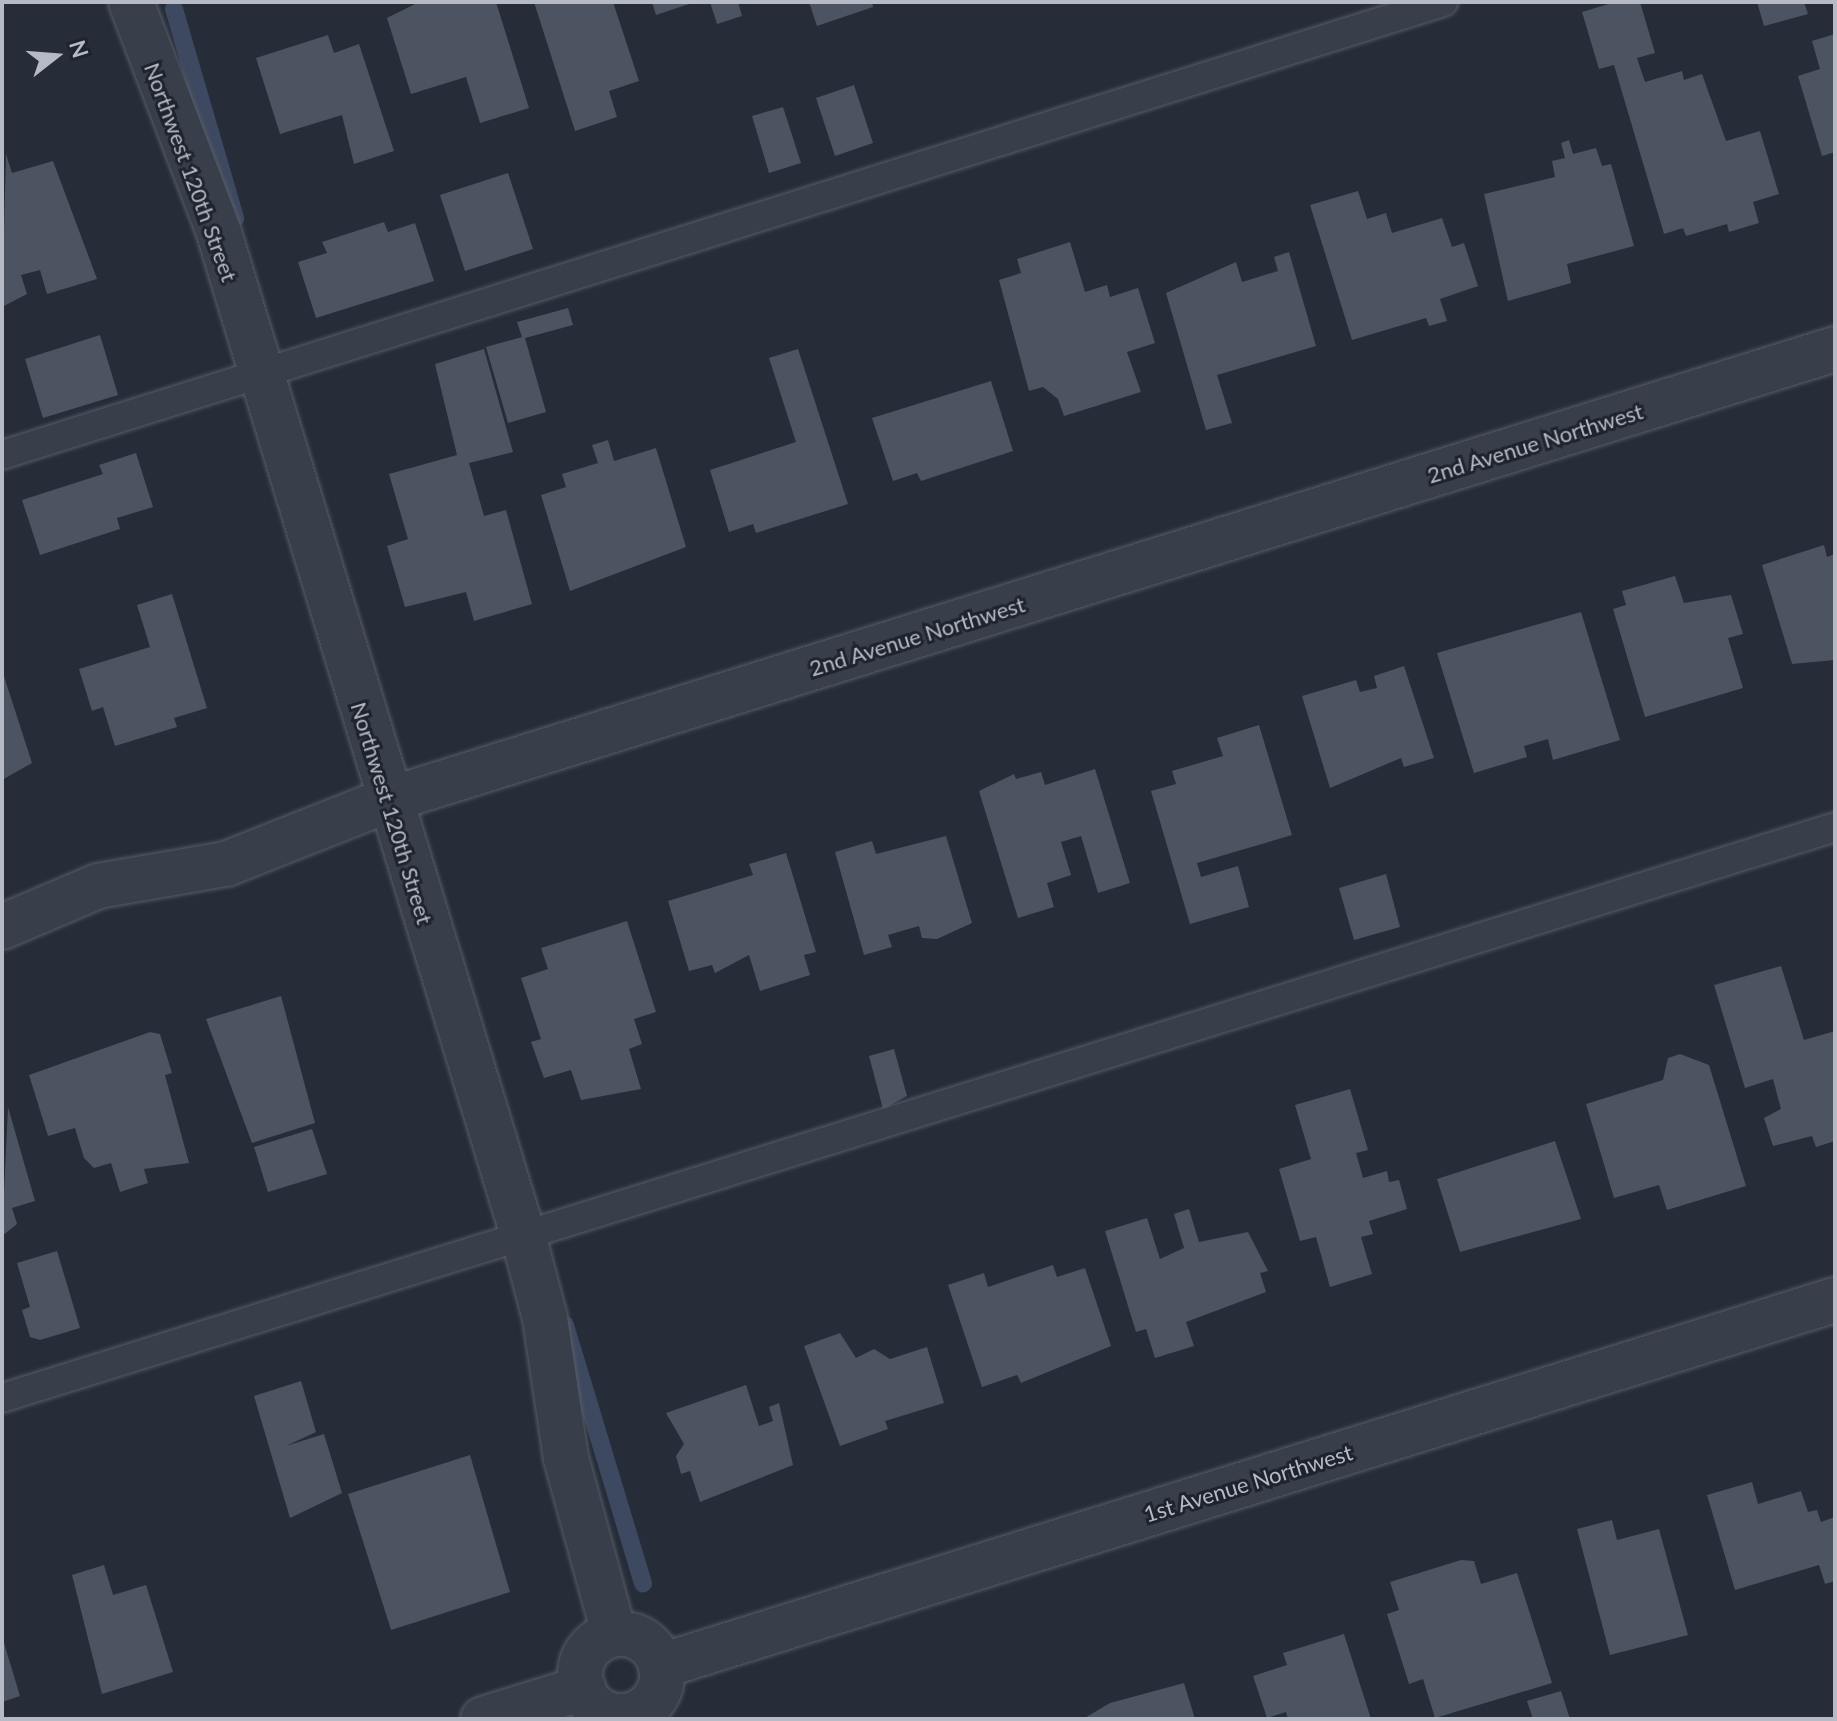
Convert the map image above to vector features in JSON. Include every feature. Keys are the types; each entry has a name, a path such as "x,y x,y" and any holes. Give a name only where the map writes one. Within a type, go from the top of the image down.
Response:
{"street":[{"name":"Northwest 120th Street","path":"131,2 219,233 388,800 523,1235 545,1318 566,1458 614,1634"},
{"name":"2nd Avenue Northwest","path":"2,927 98,886 226,864 388,800 1835,349"},
{"name":"1st Avenue Northwest","path":"661,1666 1835,1300"},
{"path":"614,1634 645,1641 661,1666 660,1689 638,1716 602,1711 583,1688 587,1653 614,1634"},
{"path":"483,1719 583,1688"}],"lane":[{"path":"2,455 1443,2"},
{"path":"2,1398 1835,827"}],"building":[{"path":"419,2 496,2 529,108 480,123 466,77 411,94 387,18"},
{"path":"534,2 613,2 639,81 609,91 617,117 575,131"},
{"path":"652,2 688,2 689,4 656,15"},
{"path":"710,2 738,2 742,16 717,24"},
{"path":"809,2 872,2 873,7 817,26"},
{"path":"1615,2 1640,2 1655,53 1637,58 1645,82 1682,71 1684,80 1702,74 1726,141 1760,131 1779,194 1753,202 1759,223 1729,232 1727,224 1686,236 1683,228 1664,234 1614,65 1599,69 1582,12"},
{"path":"1757,2 1804,2 1808,14 1764,26"},
{"path":"1835,34 1835,152 1822,156 1798,76 1820,69 1812,41"},
{"path":"328,35 334,53 359,44 394,151 354,164 342,115 280,134 256,58"},
{"path":"854,85 873,143 835,156 816,98"},
{"path":"783,107 801,163 769,173 752,116"},
{"path":"1569,140 1573,154 1596,148 1602,166 1611,164 1634,246 1567,264 1571,283 1508,301 1484,194 1555,177 1552,161 1565,158 1561,143"},
{"path":"6,154 12,173 53,161 97,279 47,294 40,270 21,275 27,294 2,307"},
{"path":"508,173 533,249 465,271 440,195"},
{"path":"1358,191 1367,219 1386,213 1392,233 1442,218 1452,247 1464,243 1478,286 1440,299 1447,321 1429,326 1426,318 1352,340 1310,205"},
{"path":"384,222 388,232 415,223 434,281 316,318 298,262 327,253 322,242"},
{"path":"1070,242 1085,292 1107,285 1110,297 1138,288 1155,343 1127,352 1141,392 1064,416 1058,399 1043,387 1029,391 999,280 1021,273 1017,259"},
{"path":"1289,252 1316,346 1217,375 1232,423 1206,430 1166,293 1236,262 1242,282 1278,271 1274,257"},
{"path":"568,308 573,325 525,338 546,412 508,423 486,347 522,337 517,322"},
{"path":"100,335 118,395 43,418 25,359"},
{"path":"484,349 513,452 469,463 484,516 506,510 532,604 474,621 466,592 405,607 387,546 408,539 389,474 457,455 435,364"},
{"path":"798,349 848,504 756,533 753,524 729,532 710,470 796,442 769,358"},
{"path":"991,381 1013,451 921,481 917,473 893,481 872,418"},
{"path":"608,440 614,461 656,448 686,547 570,591 541,495 566,487 562,474 598,463 592,445"},
{"path":"136,453 153,507 117,518 120,529 40,555 22,500 103,474 99,465"},
{"path":"1824,545 1827,557 1835,554 1835,660 1792,664 1762,565"},
{"path":"1675,576 1684,603 1731,595 1743,634 1728,638 1743,688 1645,717 1613,609 1626,605 1622,591"},
{"path":"172,594 207,708 174,718 177,727 115,746 103,707 92,711 79,669 150,647 137,605"},
{"path":"1581,612 1620,740 1553,760 1548,739 1524,746 1527,757 1474,773 1437,653"},
{"path":"1404,666 1434,758 1404,767 1401,758 1330,788 1302,696 1356,680 1360,692 1377,688 1374,676"},
{"path":"2,670 32,763 2,780"},
{"path":"1259,725 1292,835 1197,863 1201,877 1238,866 1249,907 1190,924 1151,791 1176,784 1172,771 1223,756 1217,738"},
{"path":"1095,769 1130,883 1098,893 1081,836 1061,842 1071,875 1047,883 1054,907 1018,918 979,791 1014,774 1016,779 1041,772 1045,785"},
{"path":"946,836 972,923 937,939 922,938 919,926 888,935 892,947 864,955 835,852 872,841 876,854"},
{"path":"786,853 816,952 804,955 810,975 760,991 749,955 715,973 712,965 689,971 668,901 753,875 749,864"},
{"path":"1386,874 1400,927 1354,940 1339,888"},
{"path":"627,921 656,1012 634,1019 642,1044 629,1049 641,1089 581,1100 571,1070 544,1078 531,1042 541,1039 521,978 548,969 541,948"},
{"path":"1781,966 1804,1040 1835,1031 1835,1141 1816,1147 1812,1136 1773,1146 1764,1118 1781,1109 1773,1079 1745,1088 1714,985"},
{"path":"281,996 315,1123 252,1143 206,1019"},
{"path":"150,1032 160,1034 172,1073 165,1075 189,1163 144,1169 148,1183 120,1192 111,1163 94,1168 84,1158 75,1128 48,1136 29,1075"},
{"path":"894,1049 907,1096 883,1109 869,1056"},
{"path":"1680,1054 1709,1065 1746,1186 1667,1210 1659,1185 1614,1198 1586,1104 1663,1080 1668,1058"},
{"path":"1350,1089 1368,1150 1356,1153 1363,1178 1387,1171 1389,1182 1399,1180 1407,1209 1369,1221 1373,1234 1361,1237 1372,1274 1330,1287 1316,1237 1300,1241 1279,1169 1311,1159 1295,1105"},
{"path":"8,1107 35,1201 12,1208 17,1224 2,1236"},
{"path":"312,1129 327,1174 268,1192 254,1147"},
{"path":"1555,1141 1581,1219 1460,1252 1437,1179"},
{"path":"1189,1209 1199,1242 1248,1232 1268,1271 1260,1273 1266,1292 1186,1322 1194,1346 1155,1358 1146,1329 1136,1332 1105,1231 1147,1218 1160,1259 1184,1248 1174,1214"},
{"path":"57,1251 80,1328 40,1340 30,1337 22,1310 30,1307 17,1263"},
{"path":"1053,1265 1057,1277 1085,1268 1111,1346 1021,1383 1017,1375 982,1387 948,1285 984,1273 988,1287"},
{"path":"840,1333 856,1358 874,1349 890,1359 927,1347 944,1403 885,1421 888,1429 840,1446 804,1346"},
{"path":"301,1381 316,1432 286,1446 324,1434 342,1493 290,1518 254,1396"},
{"path":"746,1385 759,1426 773,1421 769,1407 779,1403 793,1465 700,1502 690,1471 681,1474 676,1456 684,1444 666,1413"},
{"path":"470,1455 510,1592 391,1630 348,1494"},
{"path":"1752,1482 1758,1504 1801,1491 1808,1512 1817,1510 1821,1522 1835,1517 1835,1581 1825,1584 1819,1565 1735,1590 1707,1495"},
{"path":"1612,1520 1617,1540 1659,1529 1688,1635 1610,1655 1577,1529"},
{"path":"1461,1560 1474,1561 1481,1584 1517,1573 1552,1683 1435,1718 1423,1679 1409,1684 1387,1614 1399,1610 1390,1582"},
{"path":"104,1565 113,1595 146,1585 173,1672 102,1694 72,1575"},
{"path":"1344,1634 1371,1719 1288,1719 1286,1712 1267,1718 1253,1676 1287,1665 1283,1653"},
{"path":"2,1636 20,1696 2,1702"},
{"path":"1184,1683 1195,1719 1083,1719 1110,1703"},
{"path":"1561,1691 1570,1719 1533,1719 1527,1701"}],"waterway":[{"path":"174,9 235,218"},
{"path":"565,1325 643,1583"}]}
